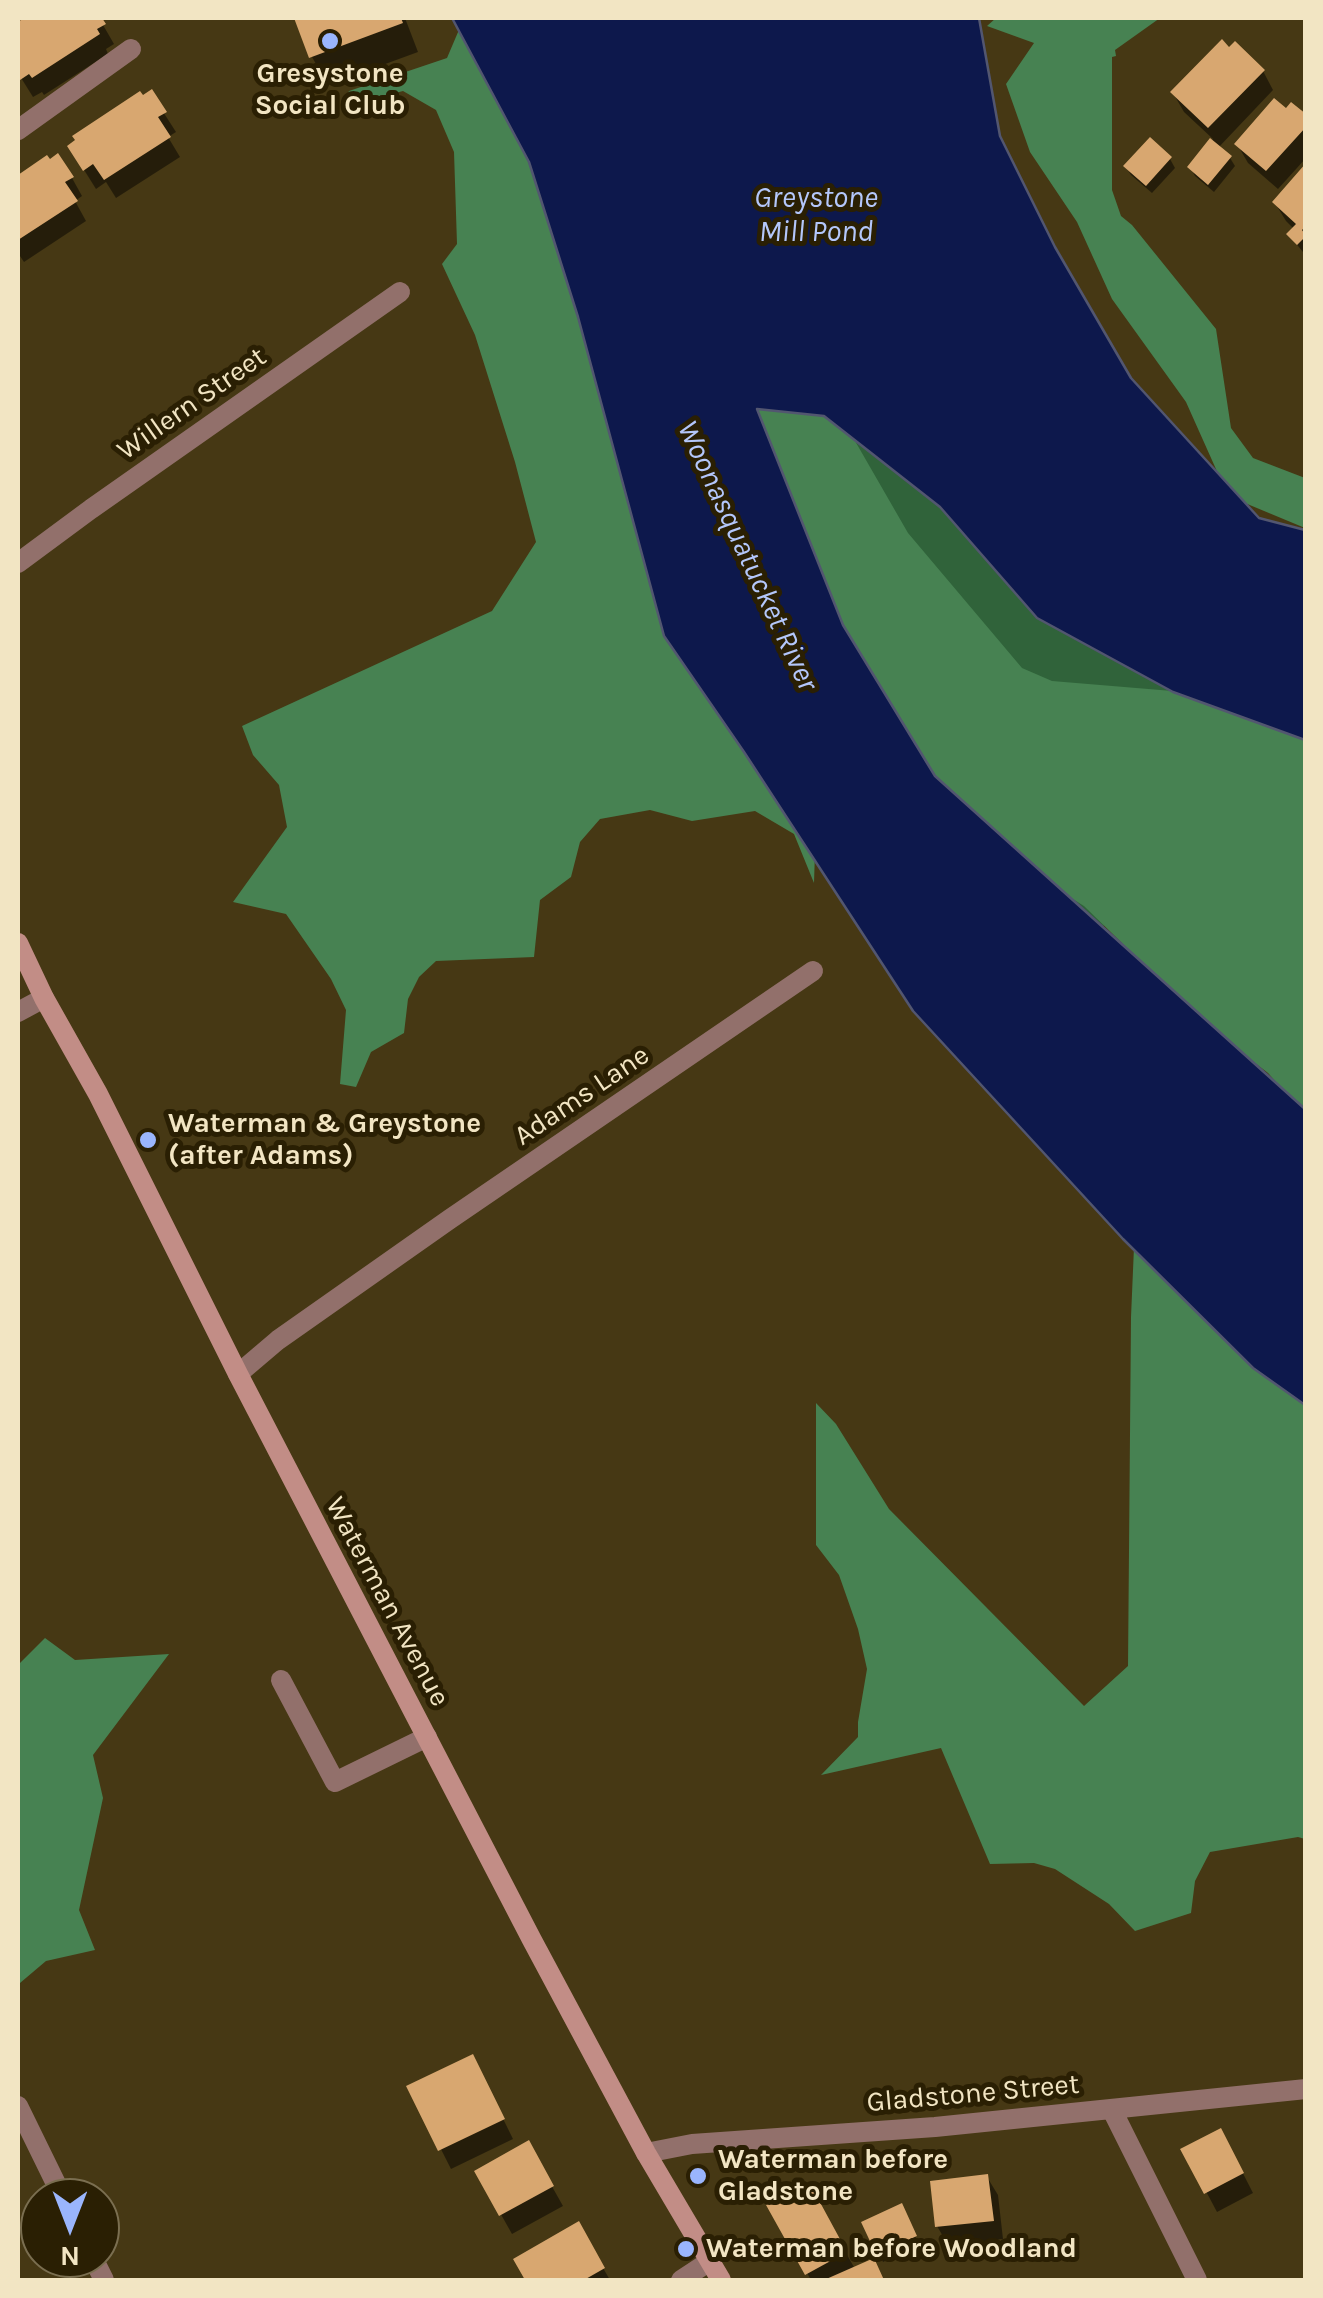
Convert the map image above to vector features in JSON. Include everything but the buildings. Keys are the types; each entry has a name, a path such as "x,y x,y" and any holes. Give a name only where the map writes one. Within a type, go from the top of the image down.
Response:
{"main road":[{"name":"Waterman Avenue","path":"18,943 524,1924 646,2152 720,2280"}],"street":[{"path":"18,130 131,49"},
{"name":"Willern Street","path":"18,563 400,292"},
{"name":"Adams Lane","path":"238,1374 278,1340 450,1218 813,971"},
{"path":"18,1012 44,998"},
{"path":"282,1680 335,1782 427,1737"},
{"name":"Gladstone Street","path":"646,2152 692,2144 935,2127 1306,2089"},
{"path":"18,2106 53,2178"},
{"path":"1112,2110 1197,2280"},
{"path":"682,2280 710,2261"}],"green space":[{"path":"464,18 473,18 816,821 814,883 794,834 755,811 692,821 650,810 600,819 580,842 571,877 540,900 534,957 436,961 419,977 408,999 404,1033 371,1052 356,1087 340,1084 346,1010 331,979 286,914 233,902 287,827 279,785 253,755 242,726 492,611 536,542 475,335 442,264 457,244 454,152 436,110 403,91 358,103 345,99 349,91 447,58"},
{"path":"996,18 1160,18 1115,50 1116,56 1112,57 1112,190 1121,216 1216,329 1231,428 1253,458 1305,478 1305,528 1228,496 1186,402 1112,299 1077,222 1030,152 1006,84 1034,43 987,26"},
{"path":"816,405 851,434 908,533 1022,668 1052,681 1305,702 1305,1115 1268,1073 1209,1028 1084,906 1011,861 944,791 823,606 740,407"},
{"path":"823,416 940,507 1037,618 1173,692 1091,858 1104,927 935,776"},
{"path":"1137,1177 1305,1354 1305,1839 1210,1852 1195,1881 1191,1913 1135,1931 1109,1904 1055,1869 1034,1863 990,1864 941,1748 821,1775 858,1737 867,1669 839,1575 816,1545 816,1403 836,1424 889,1509 1084,1706 1128,1666 1131,1317"},
{"path":"45,1638 75,1660 169,1654 93,1755 103,1798 79,1910 95,1950 46,1961 20,1983 18,2015 18,1665"}],"water":[{"name":"Greystone Mill Pond","path":"452,18 979,18 1000,136 1055,247 1131,378 1259,518 1305,530 1305,740 1173,692 1037,618 940,507 824,416 757,409 843,625 935,776 1305,1109 1305,1405 1253,1368 1123,1239 913,1011 664,636 578,317 529,162"}],"place":[{"name":"Gresystone Social Club","path":"330,41"},
{"name":"Waterman & Greystone (after Adams)","path":"148,1140"},
{"name":"Waterman before Gladstone","path":"698,2176"},
{"name":"Waterman before Woodland","path":"686,2249"}],"water label":[{"name":"Woonasquatucket River","path":"747,556"}]}
